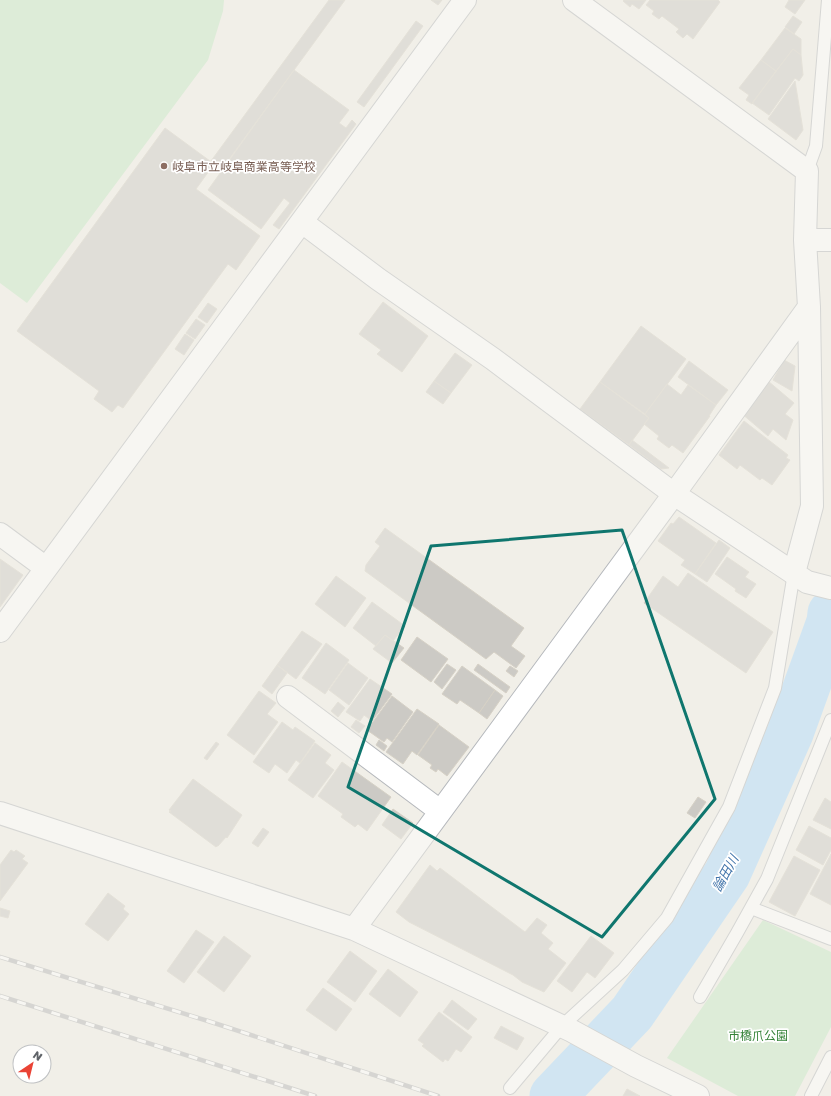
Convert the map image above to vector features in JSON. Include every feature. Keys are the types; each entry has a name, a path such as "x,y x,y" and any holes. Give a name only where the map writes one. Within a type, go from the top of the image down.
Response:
{"street":[{"path":"0,631 465,0"},
{"path":"574,0 807,171 819,240 809,307 812,506 800,577"},
{"path":"302,222 378,279 493,359 674,494 800,577 831,588"},
{"path":"354,929 674,494 809,307"},
{"path":"0,534 46,568"},
{"path":"288,697 440,811"},
{"path":"0,813 354,929 567,1029 636,1066 698,1096"}],"lane":[{"path":"807,171 816,146 828,0"},
{"path":"510,1088 623,970 667,918 729,807 775,688 800,577"},
{"path":"700,997 767,879 831,720"},
{"path":"751,908 831,939"},
{"path":"811,1096 831,1057"}],"highlighted area":[{"path":"622,530 715,799 602,937 348,787 431,546"}],"green space":[{"path":"0,0 224,0 223,11 208,60 27,303 0,283"},
{"name":"市橋爪公園","path":"763,920 831,952 831,1027 795,1096 738,1096 667,1058"}],"building":[{"path":"329,0 345,0 222,169 211,161"},
{"path":"431,0 442,0 438,5"},
{"path":"646,0 639,9 632,4 630,7 623,1"},
{"path":"650,0 718,0 720,2 693,39 687,34 683,38 676,32 679,29 662,16 659,19 652,14 654,11 646,5"},
{"path":"789,0 805,0 795,14 785,7"},
{"path":"793,16 802,22 794,34 785,27"},
{"path":"416,21 423,26 364,107 357,102"},
{"path":"785,28 801,39 801,55 793,49 776,71 761,60"},
{"path":"793,49 801,55 803,75 799,81 795,78 769,115 752,103"},
{"path":"761,60 776,71 752,104 746,100 749,95 739,88"},
{"path":"294,70 349,110 339,123 346,128 352,120 356,124 279,229 273,225 290,203 284,198 261,229 208,190"},
{"path":"795,81 803,130 796,140 768,119"},
{"path":"165,128 214,164 196,189 260,236 236,270 228,264 123,408 118,405 112,412 94,399 99,391 17,331"},
{"path":"383,302 428,336 402,372 377,354 381,350 359,334"},
{"path":"208,303 217,309 207,323 198,317"},
{"path":"196,319 205,325 195,339 186,333"},
{"path":"641,326 686,359 645,414 600,382"},
{"path":"185,334 194,340 184,355 175,349"},
{"path":"455,353 472,365 451,393 434,381"},
{"path":"784,360 795,366 792,391 773,380"},
{"path":"689,361 728,390 716,405 678,377"},
{"path":"434,381 451,393 443,404 426,392"},
{"path":"768,381 794,403 785,414 793,420 786,440 773,429 768,436 741,413"},
{"path":"600,382 649,418 629,445 580,409"},
{"path":"667,384 681,395 688,385 716,405 710,416 683,453 672,445 669,448 657,439 659,436 644,424 649,418 645,414"},
{"path":"744,421 788,455 786,458 790,460 772,485 762,478 760,480 740,465 737,469 719,455"},
{"path":"632,440 669,468 661,469 629,445"},
{"path":"679,517 716,543 695,574 681,565 685,560 658,541 671,523 673,524"},
{"path":"385,528 524,628 511,646 525,656 516,668 494,652 486,659 365,571 366,565 380,546 375,542"},
{"path":"719,540 730,548 707,582 695,574"},
{"path":"727,557 749,572 745,577 756,584 746,598 715,574"},
{"path":"0,559 23,575 0,607"},
{"path":"688,573 773,632 746,673 644,603 663,576 678,587"},
{"path":"336,576 366,598 345,627 315,604"},
{"path":"372,602 405,626 393,641 385,635 376,646 353,628"},
{"path":"302,631 322,644 296,679 277,665"},
{"path":"385,635 404,648 392,663 373,649"},
{"path":"417,637 448,659 431,682 401,660"},
{"path":"326,643 349,660 325,694 302,678"},
{"path":"348,663 368,678 349,705 329,690"},
{"path":"447,664 456,670 442,689 434,682"},
{"path":"478,664 510,687 506,693 474,670"},
{"path":"277,665 287,673 272,694 262,686"},
{"path":"462,666 495,690 479,713 460,700 457,704 442,694"},
{"path":"510,666 518,671 514,677 506,671"},
{"path":"370,679 392,694 372,721 364,715 360,721 346,712"},
{"path":"495,690 503,696 487,719 479,713"},
{"path":"259,691 276,703 267,714 278,722 254,755 227,735"},
{"path":"392,696 413,712 392,742 387,738 384,742 367,730"},
{"path":"338,702 345,708 338,717 331,711"},
{"path":"417,709 439,724 417,755 412,751 403,764 386,752"},
{"path":"356,720 365,726 359,733 351,727"},
{"path":"282,722 293,730 295,727 315,741 300,763 296,760 287,773 275,764 269,773 253,762"},
{"path":"439,725 469,747 447,776 438,769 436,772 430,768 432,765 418,755"},
{"path":"379,740 387,746 384,751 376,745"},
{"path":"216,742 219,744 207,760 204,758"},
{"path":"315,743 331,755 325,763 334,770 313,798 288,780"},
{"path":"342,762 391,797 367,831 358,824 355,827 341,817 343,814 318,796"},
{"path":"193,779 242,815 227,838 226,837 216,847 169,812"},
{"path":"698,797 706,802 695,818 687,813"},
{"path":"825,798 831,802 831,829 813,820"},
{"path":"393,809 413,823 401,839 382,825"},
{"path":"809,826 831,838 831,850 823,865 796,850"},
{"path":"263,828 269,832 258,847 252,843"},
{"path":"11,850 14,852 16,850 25,856 22,859 28,863 0,901 0,865"},
{"path":"831,854 831,905 810,894"},
{"path":"794,856 820,870 795,916 769,902"},
{"path":"430,865 437,871 440,868 525,932 537,918 547,925 541,933 553,943 548,949 566,963 544,992 522,982 513,975 409,922 396,912"},
{"path":"108,893 125,906 123,909 129,914 108,941 85,924"},
{"path":"0,908 10,911 8,918 0,916"},
{"path":"196,930 214,942 184,983 167,971"},
{"path":"224,936 251,956 224,992 197,972"},
{"path":"591,936 614,953 595,978 587,972 572,992 557,981"},
{"path":"350,951 377,971 355,1002 327,982"},
{"path":"388,969 418,992 400,1017 369,994"},
{"path":"323,988 352,1009 336,1031 306,1010"},
{"path":"452,1000 477,1019 468,1030 443,1012"},
{"path":"439,1012 472,1037 461,1052 456,1049 448,1061 445,1059 443,1062 422,1046 424,1044 418,1040"},
{"path":"501,1026 524,1038 517,1050 494,1038"},
{"path":"627,1089 640,1096 623,1096"}],"waterway":[{"name":"論田川","path":"553,1096 632,1013 727,874 790,733 830,622 831,613"}],"railway":[{"path":"0,957 208,1021 438,1096"},
{"path":"0,996 315,1096"}],"place":[{"name":"岐阜市立岐阜商業高等学校","path":"164,166"}]}
